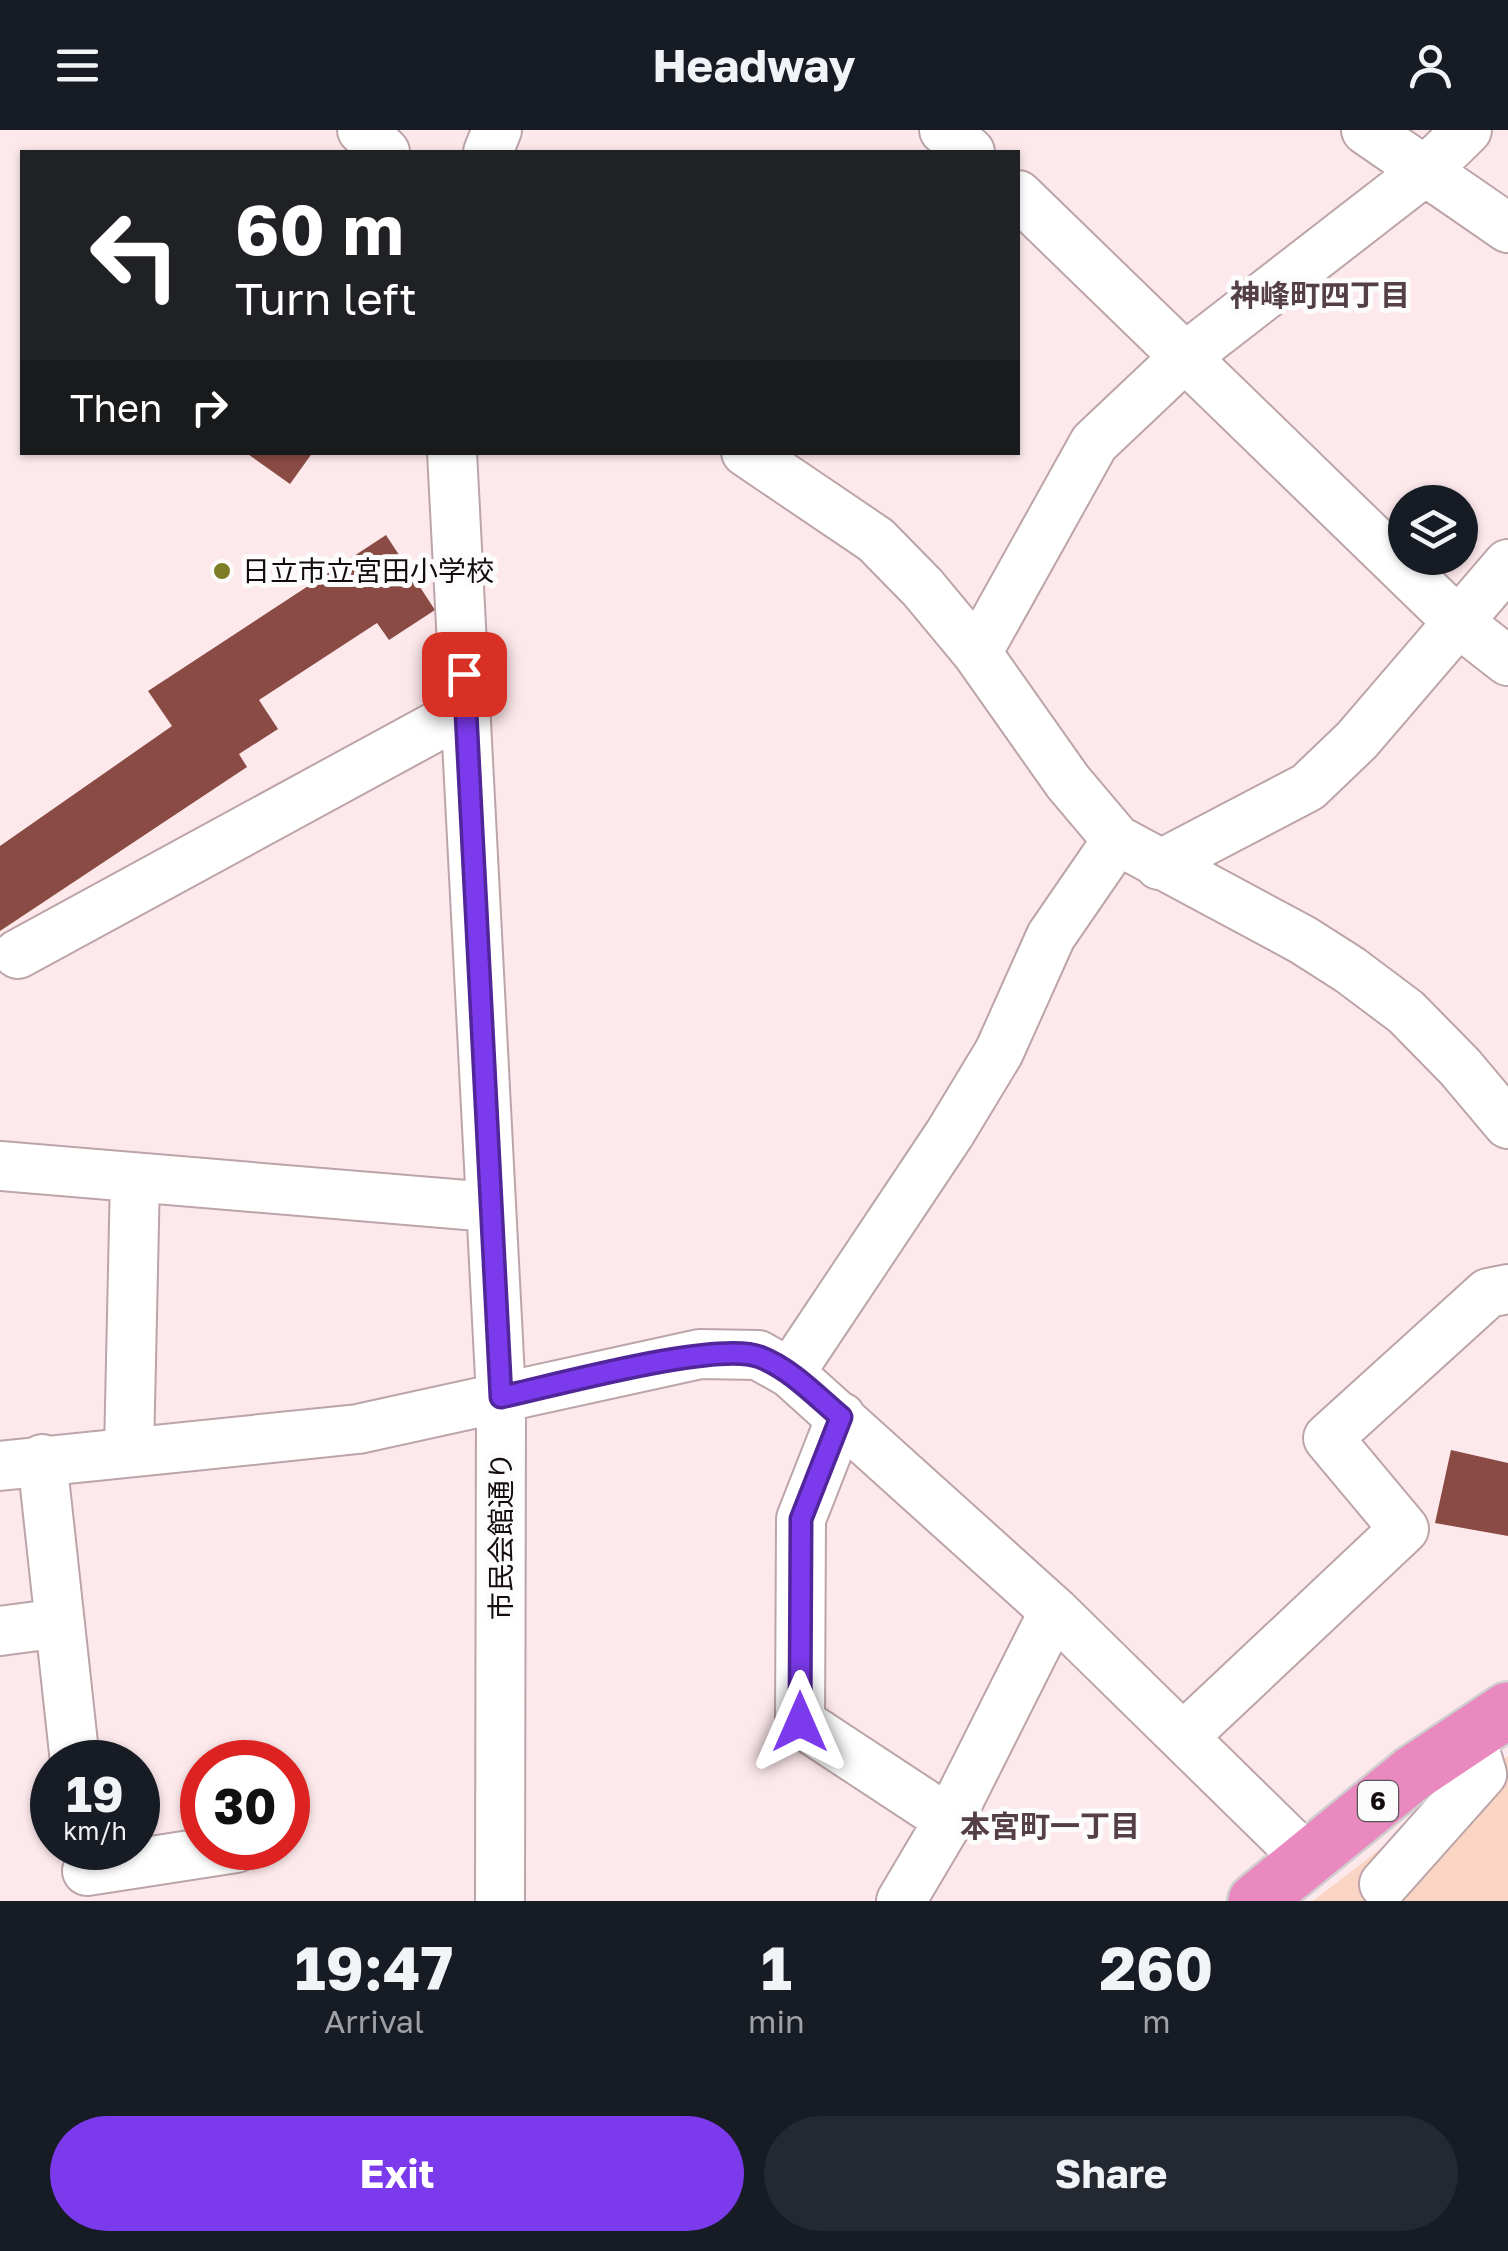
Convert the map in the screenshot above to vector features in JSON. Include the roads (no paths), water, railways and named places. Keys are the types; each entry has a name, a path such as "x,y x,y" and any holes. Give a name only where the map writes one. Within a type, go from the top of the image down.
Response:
{"highway":[{"name":"6","path":"1256,1901 1412,1774 1489,1722"}],"street":[{"path":"362,130 382,150"},
{"path":"1366,130 1508,228"},
{"path":"977,653 1094,443 1184,357 1425,171 1467,130"},
{"path":"1020,197 1458,622 1508,661"},
{"name":"市民会館通り","path":"452,455 501,1397 500,1901"},
{"path":"750,455 876,540 923,588 977,653 1068,782 1117,840 1303,940 1350,970 1406,1012 1508,1124"},
{"path":"1160,866 1308,788 1357,740 1508,564"},
{"path":"18,954 466,710"},
{"path":"790,1373 950,1133 999,1052 1051,936 1117,840"},
{"path":"0,1166 490,1208"},
{"path":"129,1452 135,1178"},
{"path":"1183,1737 1404,1530 1328,1438 1488,1293 1508,1289"},
{"path":"73,1740 60,1623 21,1463 358,1429 700,1354 758,1356 790,1373 1054,1610 1306,1858"},
{"path":"841,1417 801,1519 800,1722 949,1820"},
{"path":"900,1901 949,1820 1054,1610"},
{"path":"0,1631 60,1623"},
{"path":"1384,1884 1482,1774 1489,1722"},
{"path":"87,1873 180,1857"}],"place":[{"name":"日立市立宮田小学校","path":"222,571"}],"district":[{"name":"神峰町四丁目","path":"1320,296"},
{"name":"本宮町一丁目","path":"1050,1827"}]}
